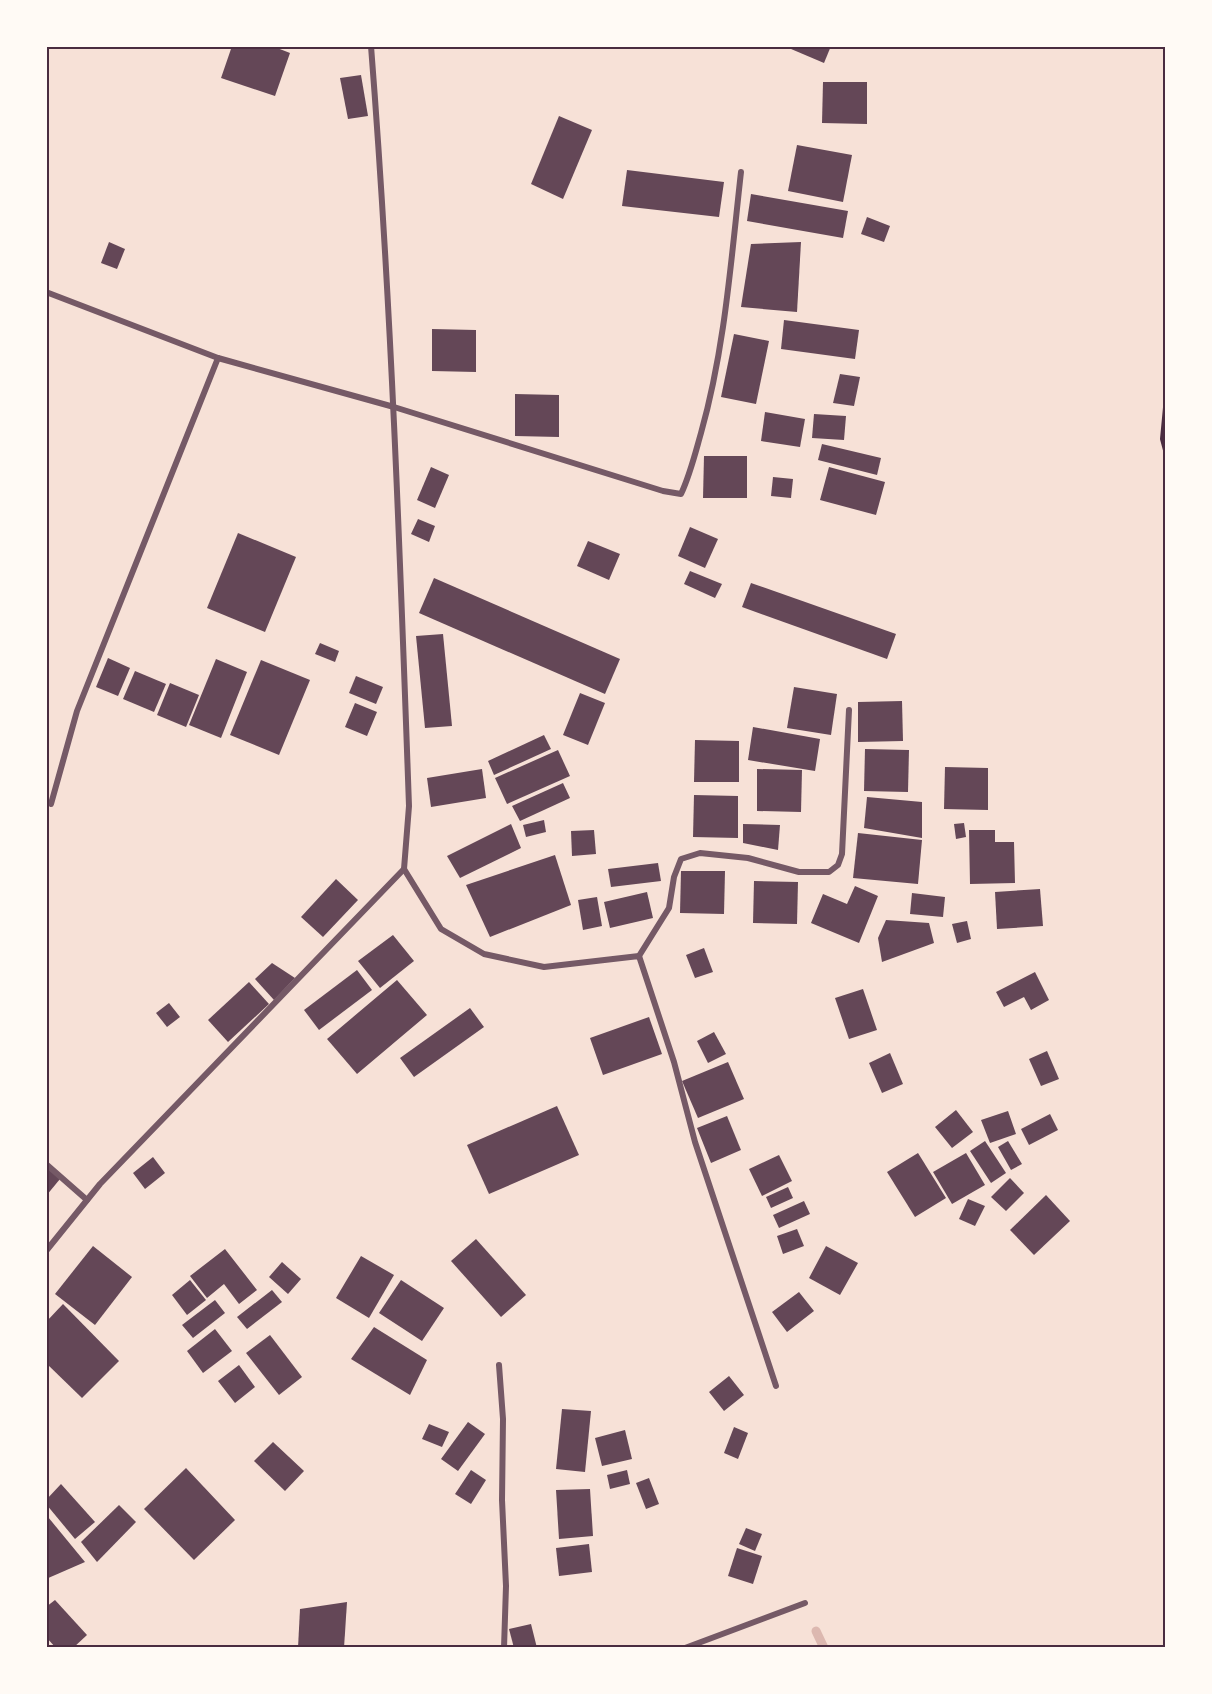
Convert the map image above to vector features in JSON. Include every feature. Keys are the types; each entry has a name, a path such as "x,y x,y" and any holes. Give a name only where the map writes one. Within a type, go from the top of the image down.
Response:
{"street":[{"path":"371,46 394,406 409,807 404,869 441,929 484,954 544,967 639,956"},
{"path":"46,292 218,358 394,406 663,491 681,494 687,481 711,398 724,326 741,172"},
{"path":"51,804 77,711 218,358"},
{"path":"639,956 669,908 674,877 681,859 700,853 748,858 799,872 829,872 838,865 842,854 849,711"},
{"path":"46,1251 99,1184 404,869"},
{"path":"639,956 674,1062 695,1142 776,1386"},
{"path":"46,1164 87,1200"},
{"path":"499,1365 503,1419 502,1500 506,1586 504,1647"},
{"path":"686,1647 805,1603"}],"path":[{"path":"1166,397 1162,439 1166,454"}],"building":[{"path":"232,46 272,46 290,53 275,96 221,78"},
{"path":"784,46 831,46 824,63"},
{"path":"361,75 368,116 348,119 340,78"},
{"path":"823,82 867,82 867,124 822,123"},
{"path":"559,116 592,130 563,199 531,184"},
{"path":"797,145 852,155 843,202 788,191"},
{"path":"627,170 724,182 719,217 622,206"},
{"path":"751,194 848,211 843,238 747,221"},
{"path":"867,217 890,226 884,242 861,234"},
{"path":"109,242 125,249 117,269 101,263"},
{"path":"801,242 797,312 741,307 751,244"},
{"path":"784,320 859,330 855,359 781,349"},
{"path":"432,329 476,330 476,372 432,371"},
{"path":"734,334 769,341 756,404 721,397"},
{"path":"840,374 860,377 854,406 833,403"},
{"path":"515,394 559,395 559,437 515,436"},
{"path":"765,412 805,419 800,447 761,441"},
{"path":"814,414 846,416 844,440 812,438"},
{"path":"822,444 881,458 877,475 818,460"},
{"path":"704,456 747,456 747,498 703,498"},
{"path":"431,467 449,475 435,508 417,500"},
{"path":"829,467 885,482 876,515 820,500"},
{"path":"773,477 793,479 791,498 771,496"},
{"path":"418,519 435,526 429,542 411,534"},
{"path":"690,527 718,539 705,568 678,556"},
{"path":"238,533 296,557 265,632 207,608"},
{"path":"588,541 620,554 609,580 577,566"},
{"path":"690,571 722,584 715,598 684,584"},
{"path":"434,578 620,659 605,694 419,613"},
{"path":"751,583 896,634 887,659 742,607"},
{"path":"443,634 452,726 425,728 416,636"},
{"path":"320,643 339,651 335,662 315,654"},
{"path":"108,658 130,668 118,696 96,687"},
{"path":"216,659 247,672 221,738 189,725"},
{"path":"261,660 310,680 279,755 230,735"},
{"path":"135,671 166,684 154,712 123,699"},
{"path":"356,676 383,687 376,704 349,693"},
{"path":"170,683 199,695 186,727 157,715"},
{"path":"794,687 837,694 831,735 787,728"},
{"path":"580,693 605,703 588,745 563,735"},
{"path":"902,701 903,741 858,742 858,702"},
{"path":"355,703 377,712 367,736 345,727"},
{"path":"753,727 820,739 815,771 748,760"},
{"path":"544,735 551,749 494,775 488,761"},
{"path":"695,740 739,741 739,782 694,782"},
{"path":"865,749 909,750 908,792 864,791"},
{"path":"558,750 570,776 507,804 495,778"},
{"path":"945,767 988,768 988,810 944,809"},
{"path":"482,769 486,798 431,807 427,778"},
{"path":"757,769 802,770 801,812 757,811"},
{"path":"563,783 570,798 520,821 512,806"},
{"path":"694,795 738,796 738,838 693,837"},
{"path":"867,797 922,802 922,838 864,828"},
{"path":"544,820 546,832 526,837 523,825"},
{"path":"964,823 966,837 956,839 954,824"},
{"path":"511,824 521,848 460,878 447,856"},
{"path":"743,824 780,825 778,850 743,843"},
{"path":"594,830 596,854 572,856 571,831"},
{"path":"969,830 995,830 995,842 1014,842 1015,883 970,884"},
{"path":"858,833 922,840 918,884 853,878"},
{"path":"555,855 571,905 490,937 466,885"},
{"path":"658,863 661,881 611,887 608,869"},
{"path":"681,871 725,871 724,914 680,913"},
{"path":"336,879 358,900 323,937 301,917"},
{"path":"754,881 798,882 797,924 753,923"},
{"path":"855,886 878,896 859,943 811,923 823,894 847,904"},
{"path":"1040,889 1043,926 997,929 995,892"},
{"path":"647,892 653,918 610,928 604,902"},
{"path":"912,893 945,897 943,917 910,914"},
{"path":"597,897 602,926 583,930 578,900"},
{"path":"886,920 929,923 934,943 882,962 878,938"},
{"path":"967,921 971,939 957,943 952,924"},
{"path":"393,935 414,961 380,988 358,961"},
{"path":"704,948 713,972 695,978 686,955"},
{"path":"272,963 295,978 274,1000 255,979"},
{"path":"357,970 372,990 319,1030 304,1010"},
{"path":"1035,972 1049,1000 1031,1010 1024,997 1004,1007 996,992"},
{"path":"397,980 427,1015 357,1074 327,1039"},
{"path":"249,982 269,1004 228,1042 208,1020"},
{"path":"863,989 877,1030 849,1039 835,998"},
{"path":"169,1003 180,1017 167,1027 156,1013"},
{"path":"470,1008 484,1027 414,1077 400,1058"},
{"path":"649,1017 662,1054 603,1075 590,1038"},
{"path":"714,1032 726,1054 708,1063 697,1041"},
{"path":"1047,1051 1059,1079 1041,1086 1029,1059"},
{"path":"890,1053 903,1084 882,1093 869,1063"},
{"path":"728,1062 744,1099 698,1118 682,1081"},
{"path":"557,1106 579,1155 489,1194 467,1145"},
{"path":"956,1110 973,1132 952,1148 935,1127"},
{"path":"1008,1111 1016,1134 990,1143 981,1120"},
{"path":"1050,1114 1058,1130 1029,1145 1021,1129"},
{"path":"727,1116 741,1150 711,1163 697,1128"},
{"path":"985,1141 1006,1173 991,1183 970,1151"},
{"path":"1008,1141 1022,1164 1011,1170 998,1147"},
{"path":"918,1153 946,1198 915,1217 887,1172"},
{"path":"966,1153 985,1185 952,1204 933,1172"},
{"path":"779,1155 792,1181 762,1196 749,1169"},
{"path":"153,1157 165,1173 145,1189 133,1173"},
{"path":"46,1167 60,1179 46,1196"},
{"path":"1010,1178 1024,1193 1006,1211 991,1197"},
{"path":"788,1187 793,1198 771,1208 766,1197"},
{"path":"1046,1195 1070,1221 1034,1255 1010,1230"},
{"path":"968,1199 985,1206 975,1226 959,1219"},
{"path":"804,1201 810,1214 779,1228 773,1215"},
{"path":"797,1229 804,1246 783,1254 777,1236"},
{"path":"476,1239 526,1295 501,1317 451,1261"},
{"path":"93,1246 132,1277 95,1325 55,1294"},
{"path":"826,1246 858,1263 840,1295 809,1278"},
{"path":"225,1249 257,1290 239,1304 224,1284 207,1298 190,1276"},
{"path":"361,1256 394,1275 369,1318 336,1298"},
{"path":"282,1262 301,1279 288,1294 269,1277"},
{"path":"190,1280 206,1300 187,1315 172,1295"},
{"path":"401,1280 444,1308 422,1341 379,1313"},
{"path":"272,1290 282,1302 247,1329 237,1317"},
{"path":"799,1292 814,1311 787,1332 772,1312"},
{"path":"215,1300 225,1313 193,1338 182,1325"},
{"path":"63,1304 119,1361 82,1398 46,1363 46,1322"},
{"path":"374,1327 427,1360 410,1395 351,1359"},
{"path":"215,1329 232,1351 203,1373 187,1351"},
{"path":"270,1335 302,1377 279,1395 246,1353"},
{"path":"239,1365 255,1387 235,1403 218,1381"},
{"path":"729,1376 744,1395 724,1411 709,1392"},
{"path":"562,1409 591,1411 585,1472 556,1469"},
{"path":"468,1422 485,1434 458,1471 441,1459"},
{"path":"429,1424 449,1432 442,1447 422,1439"},
{"path":"734,1427 748,1433 738,1459 724,1453"},
{"path":"625,1430 632,1459 602,1466 595,1438"},
{"path":"273,1442 304,1471 285,1491 254,1461"},
{"path":"186,1468 235,1520 194,1560 144,1509"},
{"path":"471,1470 486,1480 471,1504 455,1494"},
{"path":"627,1470 630,1484 610,1489 607,1475"},
{"path":"649,1478 659,1504 646,1509 636,1483"},
{"path":"61,1484 95,1522 75,1539 46,1504 46,1500"},
{"path":"590,1489 593,1536 559,1539 556,1490"},
{"path":"119,1505 136,1522 97,1562 81,1542"},
{"path":"48,1517 85,1562 46,1579 46,1519"},
{"path":"746,1528 762,1534 755,1551 739,1544"},
{"path":"589,1544 592,1572 559,1576 556,1548"},
{"path":"737,1548 762,1556 753,1584 728,1576"},
{"path":"55,1600 87,1635 73,1648 56,1648 46,1637 46,1607"},
{"path":"347,1602 344,1648 298,1648 300,1609"},
{"path":"531,1624 537,1648 514,1648 509,1629"}],"waterway":[{"path":"816,1631 824,1648"}]}
